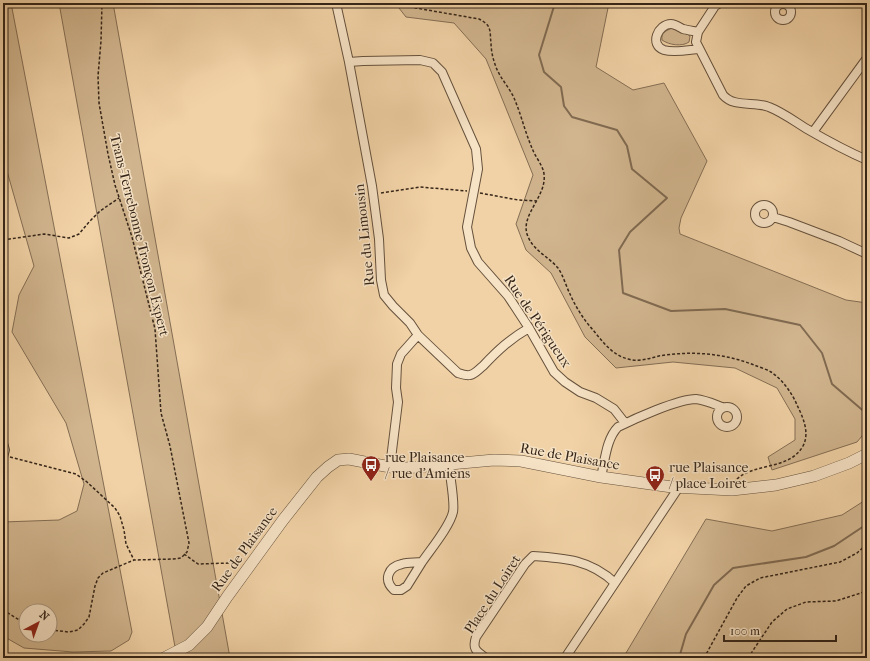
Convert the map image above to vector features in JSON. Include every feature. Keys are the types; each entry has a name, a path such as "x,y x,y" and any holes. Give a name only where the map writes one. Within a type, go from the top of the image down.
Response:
{"street":[{"name":"Rue du Limousin","path":"336,3 349,62 373,194 379,239 381,280 384,295 410,323 418,335 458,372 470,375 477,372 500,348 529,328"},
{"path":"720,3 715,6 698,32 696,42 727,100 761,104 771,107 813,132 867,160"},
{"path":"698,32 671,24 665,25 660,29 656,39 658,45 663,50 671,51 699,49"},
{"path":"813,132 867,58"},
{"name":"Rue de Périgueux","path":"349,62 420,60 433,63 442,72 476,149 478,169 467,227 471,248 478,262 508,296 529,328 554,372 565,382 580,392 596,398 614,409 625,423"},
{"path":"773,217 839,241 867,254"},
{"path":"390,467 398,402 396,388 398,364 402,354 418,335"},
{"path":"601,477 610,439 614,431 625,423 687,400 702,400 722,407"},
{"path":"3,443 5,450 4,456"},
{"name":"Rue de Plaisance","path":"164,658 189,645 207,628 227,597 283,520 318,477 338,460 349,459 390,467 406,468 494,460 521,461 601,477 679,487 732,490 776,485 814,476 849,463 867,454"},
{"path":"422,562 450,522 453,512 454,504 449,465"},
{"path":"565,658 679,487"},
{"name":"Place du Loiret","path":"486,658 476,651 474,644 476,637 525,564 533,556 574,560 606,575 615,583"}],"path":[{"name":"Trans-Terrebonne Tronçon Expert","path":"102,3 98,76 99,103 108,154 119,198 132,237 155,329 161,413 170,446 189,543 187,552 184,554"},
{"path":"406,3 410,7 470,16 486,23 490,28 491,50 496,67 514,98 532,150 544,172 544,180 537,201 527,217 526,232 529,240 538,252 558,268 571,297 589,326 608,348 618,356 629,360 645,360 664,355 695,353 712,354 743,361 770,371 779,378 793,396 803,417 806,435 803,446 798,452 785,461 741,474 735,481 732,490"},
{"path":"373,194 420,187 474,192 518,200 537,201"},
{"path":"3,240 44,234 69,238 79,234 100,211 119,198"},
{"path":"4,456 76,474 87,482 116,508 124,530 126,544 134,560"},
{"path":"704,658 737,598 746,586 760,578 840,562 857,553 867,544"},
{"path":"58,631 69,632 78,630 89,617 98,578 103,573 134,560 173,559 181,558 184,554 198,564 230,563 239,561 246,557"},
{"path":"748,658 772,622 787,608 806,602 836,601 867,591"},
{"path":"3,610 18,619"}],"shaded area":[{"path":"3,3 11,3 132,632 129,640 111,651 73,652 24,648 3,636 3,522 59,520 77,511 84,484 66,423 12,332 19,295 34,266 3,157"},
{"path":"59,3 113,3 230,658 177,658"},
{"path":"395,3 609,3 596,67 633,90 664,83 707,161 681,218 679,228 680,234 846,300 867,303 867,430 857,442 772,470 768,457 795,440 795,419 777,388 735,368 673,362 616,368 585,337 551,273 526,250 516,224 533,175 486,59 454,23 406,17"},
{"path":"672,28 690,36 689,42 686,44 676,45 662,40 663,33"},
{"path":"867,499 867,658 623,658 706,519 772,531 842,515"}],"waterway":[{"path":"555,3 539,55 544,72 561,87 564,106 572,117 617,130 627,146 632,169 667,198 630,232 619,250 623,293 671,311 725,309 800,325 822,353 832,384 867,414"},
{"path":"679,658 686,634 714,585 733,568 806,557 834,546 867,524"}],"place":[{"name":"rue Plaisance / rue d'Amiens","path":"371,482"},
{"name":"rue Plaisance / place Loiret","path":"655,492"}]}
